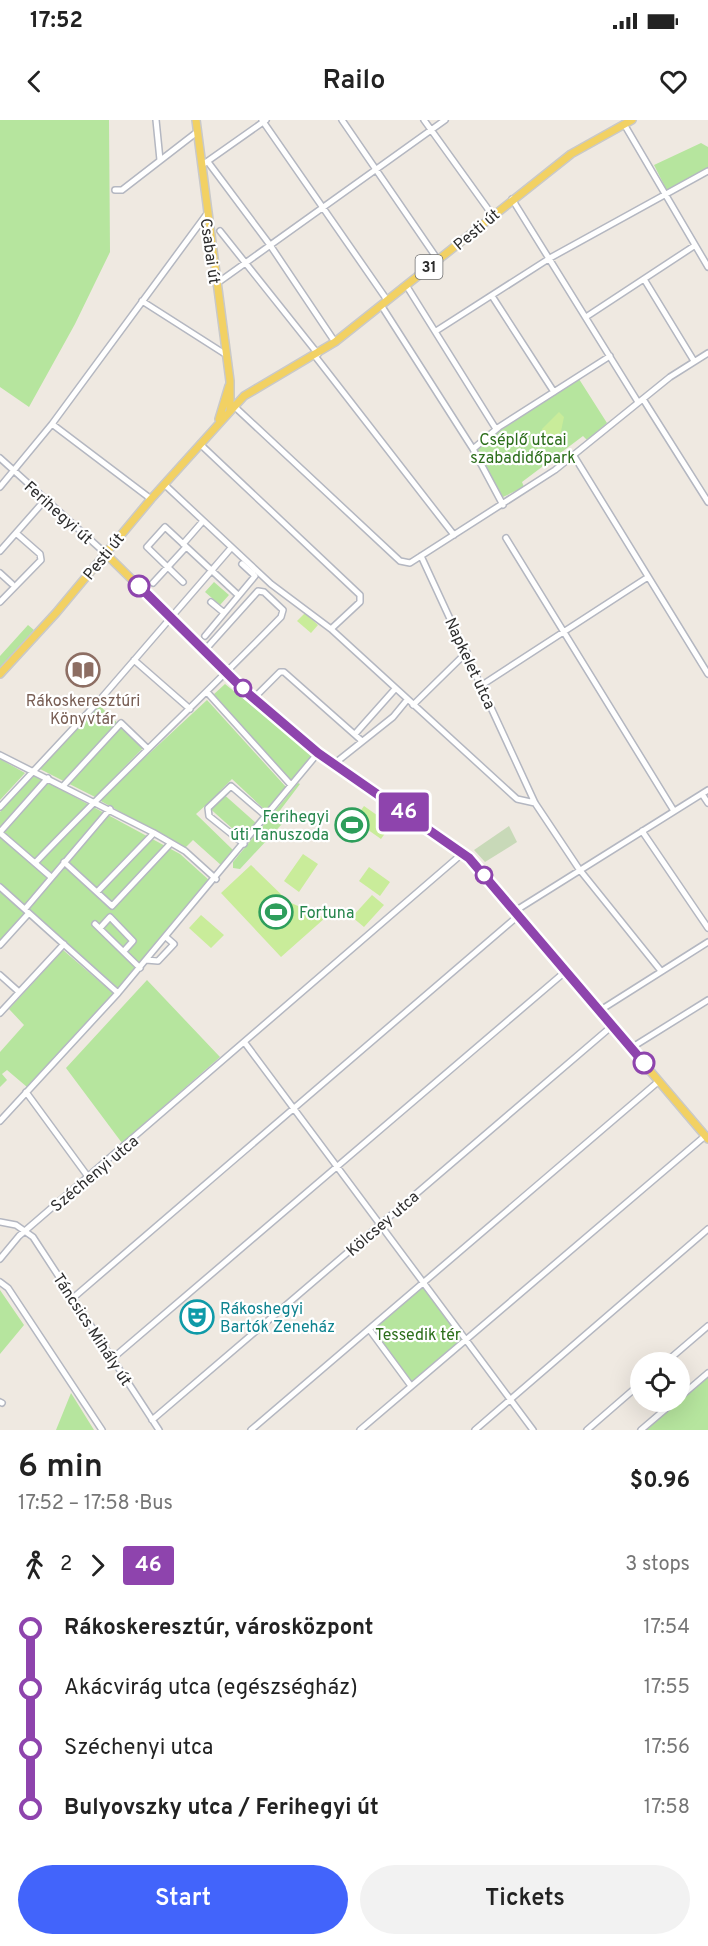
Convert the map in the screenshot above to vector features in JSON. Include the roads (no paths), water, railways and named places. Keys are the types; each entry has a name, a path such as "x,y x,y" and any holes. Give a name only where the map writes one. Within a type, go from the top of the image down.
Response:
{"main road":[{"name":"Csabai út","path":"196,120 204,163 207,215 225,354 235,407"},
{"name":"Pesti út","path":"0,674 56,613 150,499 203,447 213,429 235,407 264,385 335,342 571,154 632,120"},
{"name":"Csabai út","path":"213,429 223,412 230,381"},
{"path":"232,396 235,407"},
{"name":"Ferihegyi út","path":"105,553 226,673 318,753 463,853 517,913 707,1137"}],"street":[{"path":"156,120 160,160"},
{"path":"342,120 438,260"},
{"path":"424,120 493,216"},
{"path":"216,284 445,120"},
{"path":"335,342 270,245 204,163 264,121 387,300"},
{"path":"624,124 664,196 708,267"},
{"path":"115,190 122,190 197,132"},
{"path":"436,331 550,258 708,171"},
{"path":"512,199 610,356 708,502"},
{"path":"0,487 52,424 207,215"},
{"path":"220,231 247,262 454,535"},
{"path":"586,317 694,246"},
{"path":"644,279 694,361"},
{"path":"406,285 496,429"},
{"path":"492,296 554,392"},
{"path":"142,302 225,354"},
{"path":"381,305 473,449 503,505"},
{"path":"235,407 400,561 410,563 503,505 573,456 640,401 708,353"},
{"path":"473,449 496,429 610,356"},
{"path":"52,424 150,499"},
{"path":"203,447 360,595 360,602 331,629"},
{"path":"573,456 708,674"},
{"name":"Ferihegyi út","path":"0,458 105,553"},
{"path":"164,484 271,584 331,629 517,799 535,803"},
{"path":"0,551 45,500"},
{"path":"153,583 203,521"},
{"path":"183,582 147,548 165,527 238,595"},
{"path":"0,602 41,560 40,554 16,533"},
{"path":"506,538 674,811"},
{"path":"0,807 134,660 231,548"},
{"name":"Napkelet utca","path":"421,556 535,803 579,869 662,971"},
{"path":"205,636 222,612 255,576 242,564"},
{"path":"0,573 12,584"},
{"path":"482,685 648,577"},
{"path":"34,863 281,617 284,612 282,608 264,591 258,591 205,650"},
{"path":"211,602 222,612"},
{"path":"413,705 467,652"},
{"path":"134,660 190,709"},
{"path":"254,698 280,672 284,672 362,741"},
{"path":"355,734 395,689"},
{"path":"207,692 291,785"},
{"path":"334,764 393,717 407,700"},
{"path":"64,786 121,723 148,748"},
{"path":"0,1121 140,968 318,753"},
{"path":"0,755 154,833 185,851 216,879"},
{"path":"48,778 0,832 51,878"},
{"path":"244,844 209,816 207,812 210,806 231,786 266,816"},
{"path":"73,1298 517,913 579,869 708,790"},
{"path":"702,794 708,804"},
{"path":"0,795 6,800"},
{"path":"0,945 51,878 110,809"},
{"path":"642,831 708,927"},
{"path":"97,892 154,833"},
{"path":"64,862 112,906 171,843"},
{"name":"Széchenyi utca","path":"0,1259 26,1230 463,853"},
{"path":"0,887 118,993"},
{"path":"124,951 134,941 110,917 98,926 140,968"},
{"path":"146,960 158,961 174,944 166,937"},
{"path":"599,1011 708,942"},
{"path":"0,1013 2,1006 19,992 64,944"},
{"path":"112,1358 566,971"},
{"path":"0,975 19,992"},
{"path":"631,1048 708,1000"},
{"name":"Kölcsey utca","path":"152,1420 612,1026"},
{"path":"245,1043 335,1167 424,1281 533,1430"},
{"path":"251,1430 659,1081"},
{"path":"21,1084 89,1178"},
{"path":"360,1430 466,1338 707,1137"},
{"path":"0,1222 26,1230"},
{"path":"475,1430 708,1229"},
{"name":"Táncsics Mihály út","path":"26,1230 159,1430"},
{"path":"0,1282 8,1288 102,1430"},
{"path":"678,1352 708,1326"},
{"path":"369,1329 411,1386"},
{"path":"690,1388 708,1373"},
{"path":"587,1430 630,1393"},
{"path":"640,1430 662,1412"}],"place":[{"name":"Rákoskeresztúri Könyvtár","path":"83,670"},
{"name":"Ferihegyi úti Tanuszoda","path":"352,825"},
{"name":"Fortuna","path":"276,912"},
{"name":"Rákoshegyi Bartók Zeneház","path":"197,1317"}],"park label":[{"name":"Cséplő utcai szabadidőpark","path":"523,448"},
{"name":"Tessedik tér","path":"418,1334"}]}
